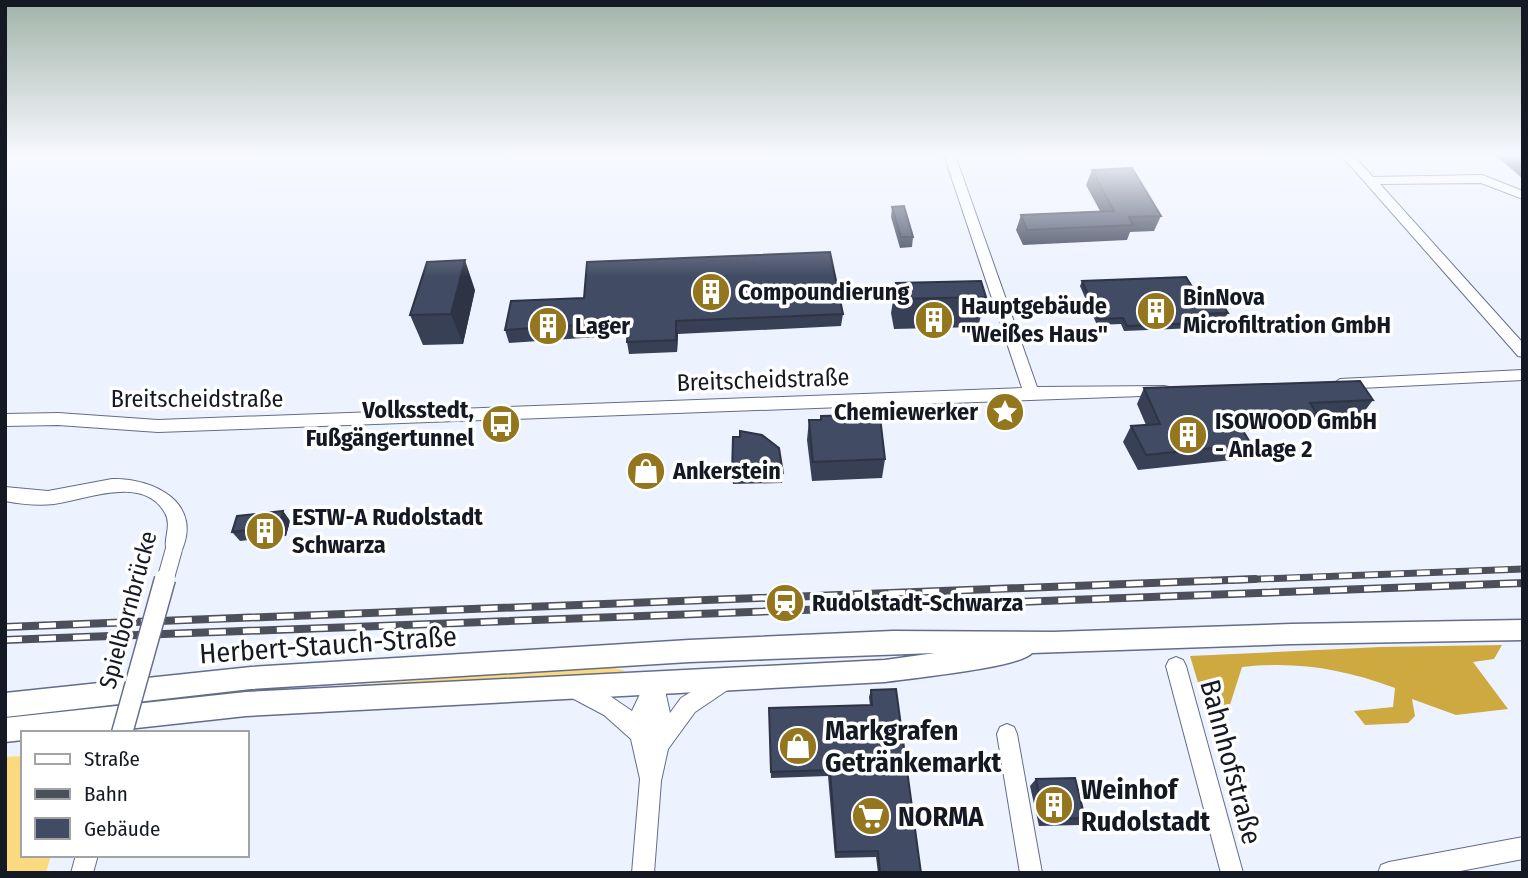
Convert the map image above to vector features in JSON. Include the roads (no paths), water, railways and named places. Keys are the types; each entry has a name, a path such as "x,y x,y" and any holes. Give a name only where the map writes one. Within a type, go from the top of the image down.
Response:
{"main road":[{"path":"1053,643 1291,634 1523,630"},
{"name":"Herbert-Stauch-Straße","path":"5,705 251,678 655,653 893,642 1053,643"},
{"name":"Herbert-Stauch-Straße","path":"5,730 246,704 885,671 984,657 1053,643"},
{"path":"654,684 655,653"}],"street":[{"path":"963,196 1031,393"},
{"path":"1386,196 1523,352"},
{"path":"1320,385 1523,375"},
{"name":"Breitscheidstraße","path":"6,422 58,419 158,426 1031,393 1183,390"},
{"name":"Spielbornbrücke","path":"5,494 24,498 52,498 109,486 143,488 160,496 172,509 178,524 174,549 123,731"},
{"name":"Bahnhofstraße","path":"1176,666 1232,873"},
{"path":"660,743 688,705 723,681"},
{"path":"651,779 640,734 642,708 654,684"},
{"path":"643,873 651,779 660,743 662,718 654,684"},
{"path":"572,689 597,698 622,714 640,734"},
{"path":"1007,734 1031,873"},
{"path":"1389,873 1415,871 1523,848"}],"railway":[{"path":"1209,581 1523,569"},
{"path":"5,627 1255,579"},
{"path":"5,640 1523,583"}],"place":[{"name":"Compoundierung","path":"711,292"},
{"name":"BinNova Microfiltration GmbH","path":"1156,311"},
{"name":"Hauptgebäude \"Weißes Haus\"","path":"934,320"},
{"name":"Lager","path":"548,326"},
{"name":"Chemiewerker","path":"1005,412"},
{"name":"Volksstedt, Fußgängertunnel","path":"501,424"},
{"name":"ISOWOOD GmbH - Anlage 2","path":"1188,435"},
{"name":"Ankerstein","path":"646,471"},
{"name":"ESTW-A Rudolstadt Schwarza","path":"265,531"},
{"name":"Rudolstadt-Schwarza","path":"785,603"},
{"name":"Markgrafen Getränkemarkt","path":"798,746"},
{"name":"Weinhof Rudolstadt","path":"1054,805"},
{"name":"NORMA","path":"871,816"}]}
